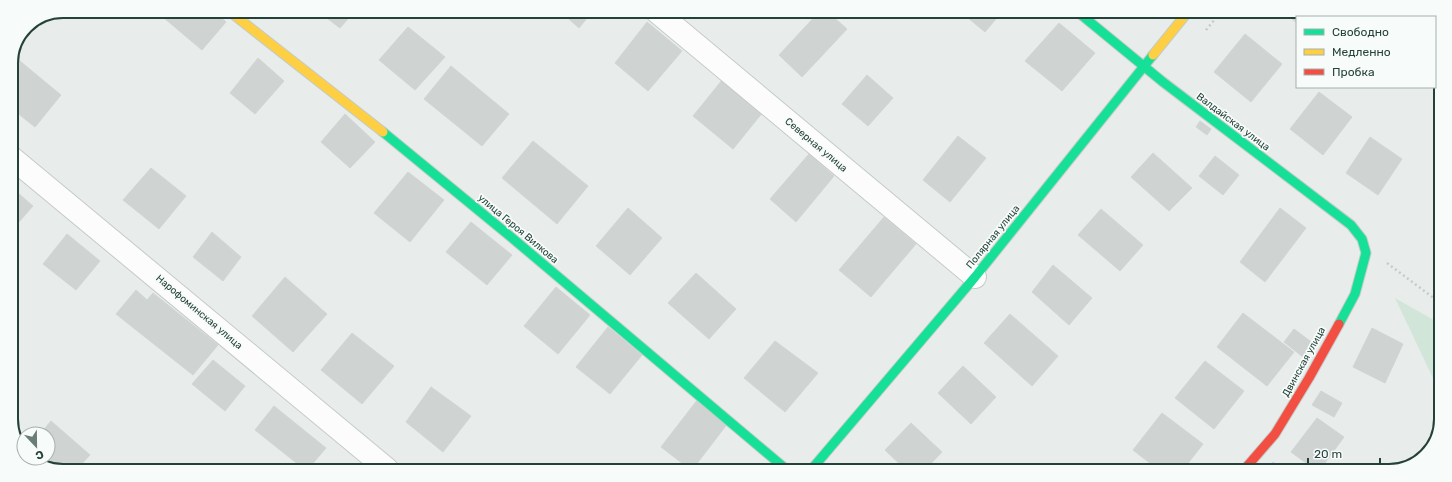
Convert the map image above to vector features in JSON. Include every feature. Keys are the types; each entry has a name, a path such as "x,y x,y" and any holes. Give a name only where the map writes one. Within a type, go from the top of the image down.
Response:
{"street":[{"name":"улица Героя Вилкова","path":"238,18 306,69 411,153 780,464"},
{"name":"Северная улица","path":"664,18 975,278"},
{"name":"Валдайская улица","path":"1085,18 1163,82 1351,225 1362,239 1366,254"},
{"name":"Полярная улица","path":"816,464 975,278 1183,18"},
{"name":"Нарофоминская улица","path":"18,163 381,464"},
{"name":"Двинская улица","path":"1249,464 1275,434 1309,378 1355,294 1366,254"}],"path":[{"path":"1382,259 1434,298"}],"green space":[{"path":"1395,298 1434,320 1434,380"}],"building":[{"path":"164,18 221,18 226,22 202,50"},
{"path":"327,18 349,18 340,28"},
{"path":"568,18 587,18 579,28"},
{"path":"813,18 835,18 847,29 802,77 779,55"},
{"path":"968,18 997,18 985,32"},
{"path":"1291,18 1296,18 1296,22"},
{"path":"647,22 682,51 648,91 615,63"},
{"path":"1059,23 1095,53 1062,91 1025,61"},
{"path":"408,27 445,57 415,90 379,60"},
{"path":"1245,34 1282,64 1251,102 1214,72"},
{"path":"258,58 284,81 255,114 230,93"},
{"path":"18,60 61,95 35,127 18,114"},
{"path":"451,66 509,114 482,146 424,99"},
{"path":"867,75 893,98 868,126 842,104"},
{"path":"723,79 763,112 733,149 693,116"},
{"path":"1319,92 1352,117 1323,155 1290,129"},
{"path":"345,114 375,142 350,168 321,142"},
{"path":"1200,121 1211,129 1207,135 1196,127"},
{"path":"958,136 986,158 950,202 923,180"},
{"path":"1370,137 1402,159 1378,195 1346,173"},
{"path":"533,141 588,186 557,224 502,178"},
{"path":"1153,153 1192,188 1169,211 1131,177"},
{"path":"809,154 834,176 796,222 770,199"},
{"path":"1215,156 1239,175 1223,195 1199,176"},
{"path":"151,168 186,196 159,229 123,200"},
{"path":"408,172 444,200 410,242 374,213"},
{"path":"18,193 33,206 18,223"},
{"path":"628,208 662,238 630,275 596,246"},
{"path":"1280,208 1306,228 1265,282 1240,262"},
{"path":"1101,209 1143,245 1120,271 1078,235"},
{"path":"884,217 916,244 871,297 839,270"},
{"path":"471,222 512,255 487,285 446,252"},
{"path":"212,232 241,257 223,281 193,257"},
{"path":"67,234 100,261 76,290 43,264"},
{"path":"1053,265 1092,298 1069,325 1032,292"},
{"path":"696,273 736,309 709,339 668,303"},
{"path":"285,277 327,314 293,352 252,316"},
{"path":"556,287 590,315 558,354 524,326"},
{"path":"136,290 147,300 153,293 218,345 193,375 116,314"},
{"path":"1243,313 1294,352 1267,386 1217,347"},
{"path":"1010,314 1058,356 1032,386 984,343"},
{"path":"608,327 642,355 610,394 576,367"},
{"path":"1372,328 1403,344 1385,383 1353,367"},
{"path":"1294,329 1314,344 1303,357 1284,342"},
{"path":"352,333 394,366 362,404 321,370"},
{"path":"775,341 818,373 785,412 744,378"},
{"path":"213,360 245,386 225,411 192,384"},
{"path":"1205,361 1244,391 1214,429 1175,398"},
{"path":"963,366 996,397 971,424 938,393"},
{"path":"431,387 471,416 443,452 406,422"},
{"path":"1321,391 1342,403 1334,417 1312,405"},
{"path":"698,399 728,423 697,464 683,464 661,447"},
{"path":"274,406 326,448 312,464 298,464 255,430"},
{"path":"1162,413 1203,444 1187,464 1151,464 1133,450"},
{"path":"1317,418 1344,437 1324,464 1307,464 1291,452"},
{"path":"51,421 90,455 82,464 57,464 56,426 47,426"},
{"path":"911,423 942,452 931,464 900,464 885,450"}],"traffic: fast":[{"path":"1085,18 1163,82 1351,225 1362,239 1366,253 1355,294 1339,324"},
{"path":"816,464 975,277 1153,55"},
{"path":"383,132 511,237 780,464"}],"traffic: slow":[{"path":"238,18 383,132"},
{"path":"1153,55 1183,18"}],"traffic: jam":[{"path":"1249,464 1275,434 1309,378 1339,324"}]}
